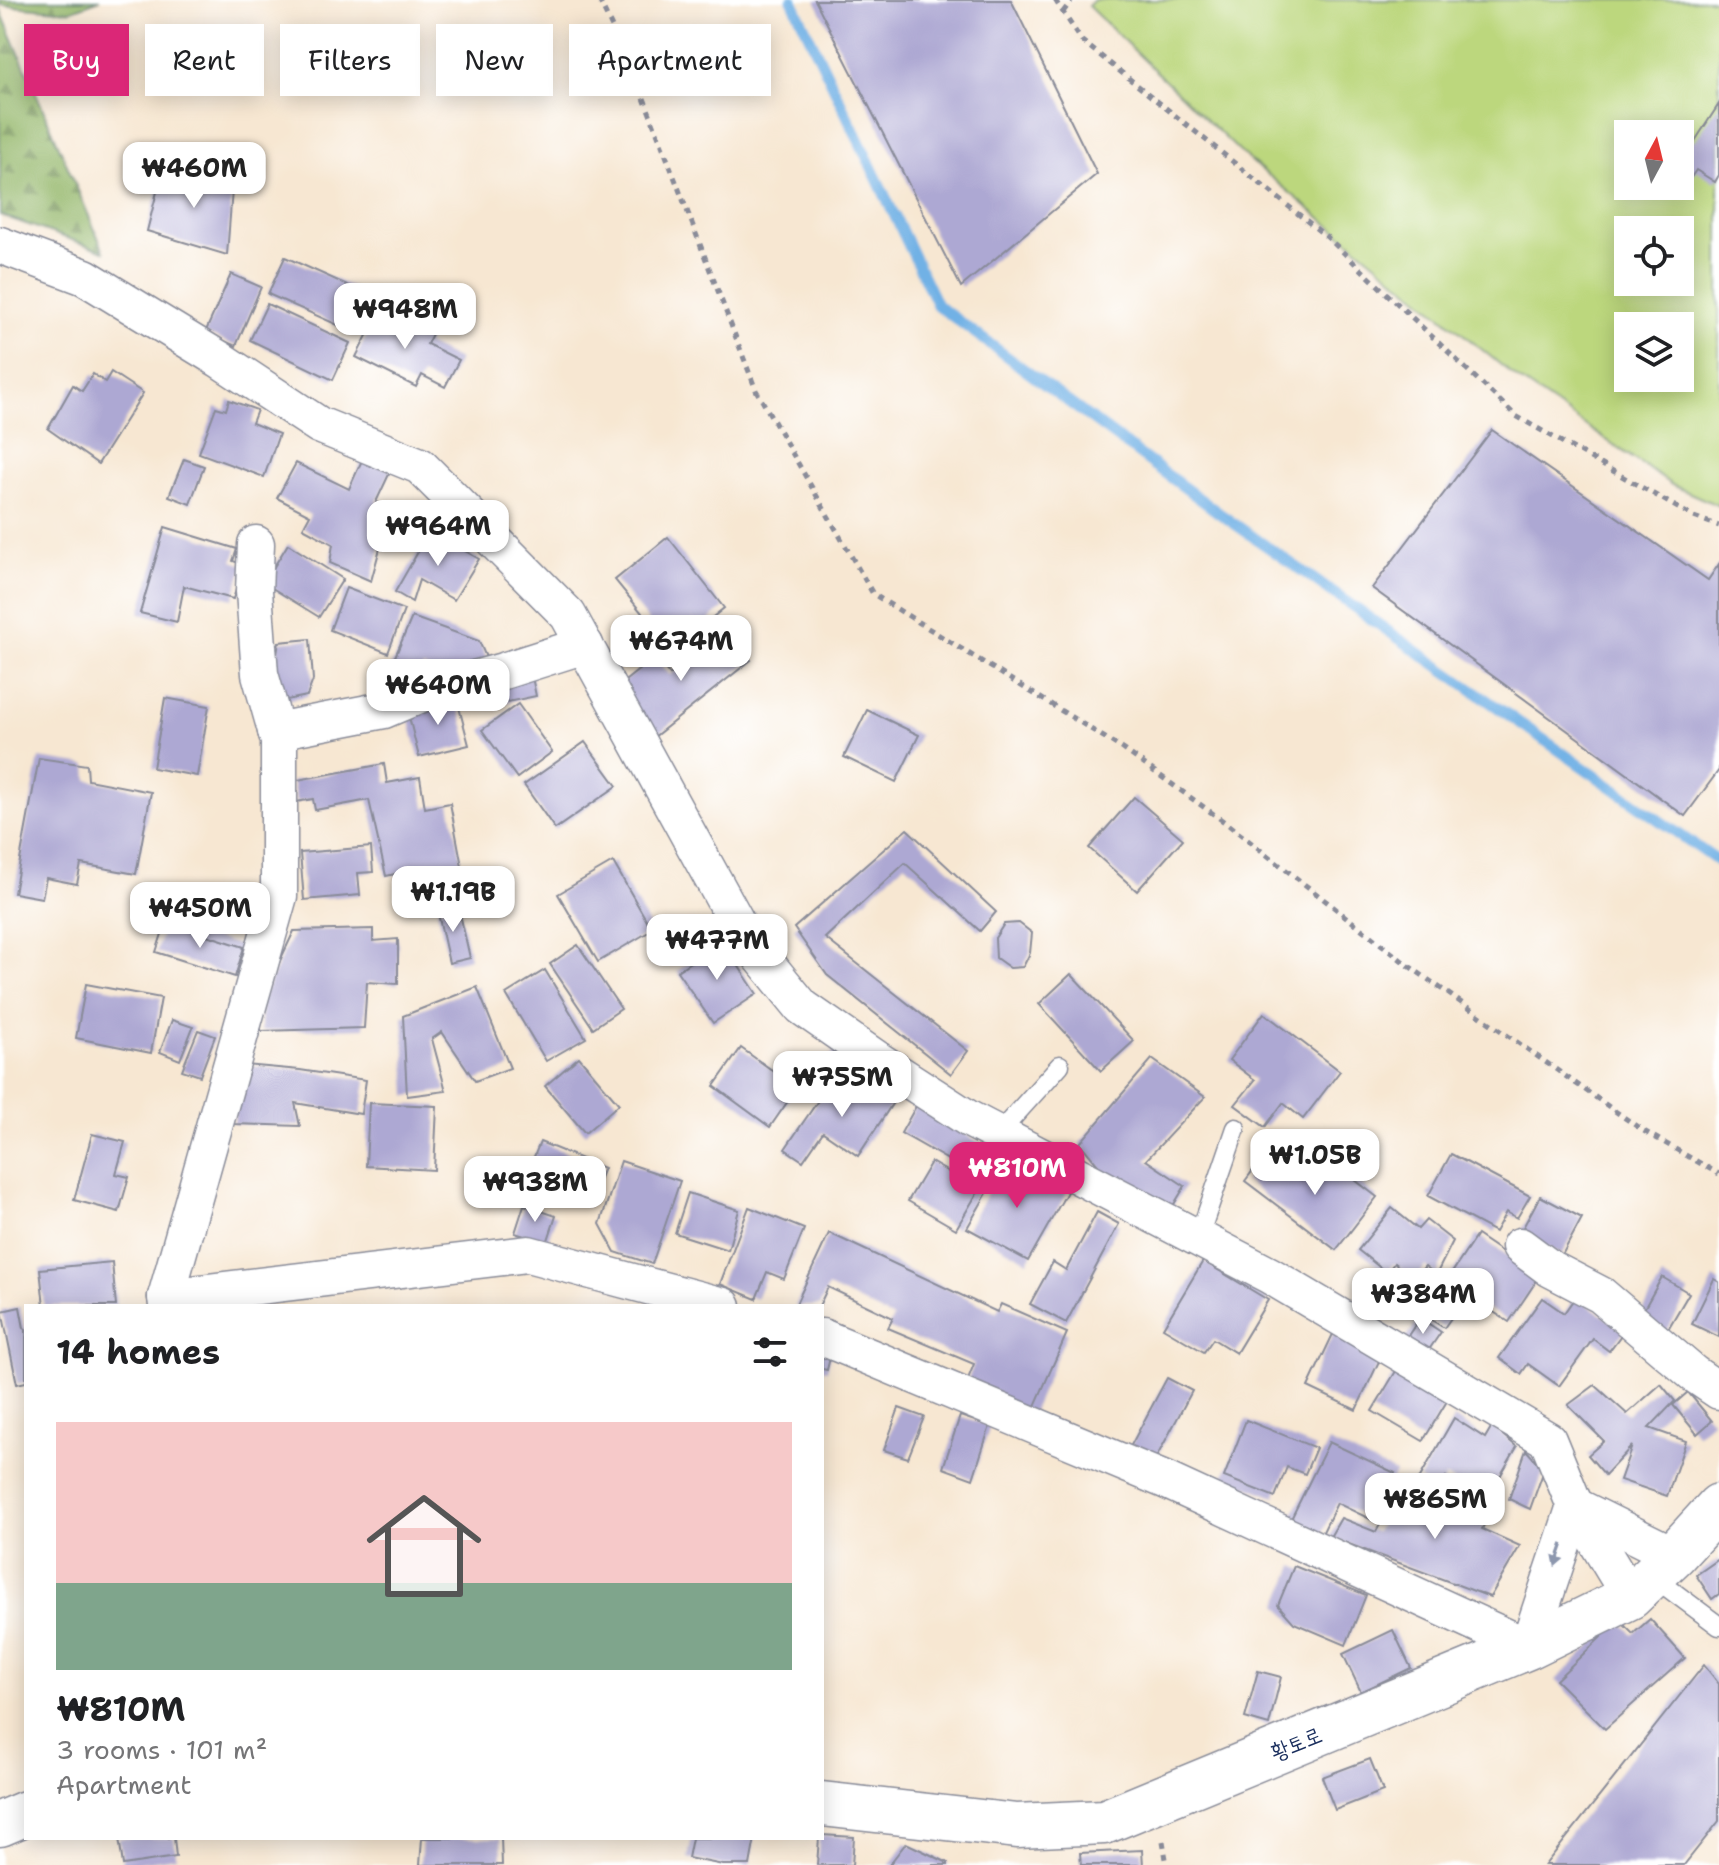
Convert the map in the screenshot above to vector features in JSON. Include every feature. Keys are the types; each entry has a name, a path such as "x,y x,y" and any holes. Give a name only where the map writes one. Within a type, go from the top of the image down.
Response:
{"main road":[{"name":"황토로","path":"824,1804 1017,1826 1104,1822 1528,1647 1652,1576 1719,1506"},
{"path":"0,1824 24,1814"}],"street":[{"path":"0,245 85,277 319,425 420,466 568,615 744,936 802,1007 969,1119 1269,1275 1548,1440 1575,1506 1652,1576"},
{"path":"256,544 254,591 260,674 279,741 279,896 167,1302 528,1254 716,1304"},
{"path":"276,731 384,710 424,693 585,645"},
{"path":"1520,1246 1551,1269 1601,1295 1694,1374 1719,1391"},
{"path":"824,1338 1165,1480 1528,1647 1575,1506"},
{"path":"1575,1506 1652,1576"}],"lane":[{"path":"997,1135 1060,1065"},
{"path":"1198,1239 1236,1128"},
{"path":"1652,1576 1719,1626"}],"path":[{"path":"599,0 637,80 756,390 873,594 1123,749 1226,823 1409,966 1642,1130 1719,1174"},
{"path":"1055,0 1082,41 1327,237 1516,416 1694,517 1719,526"},
{"path":"1063,12 1072,0"}],"green space":[{"path":"0,0 100,0 70,11 0,5"},
{"path":"1094,0 1719,0 1719,506 1672,485 1518,379 1240,152 1088,6"},
{"path":"0,9 24,65 24,96 37,96 104,251 0,215"}],"building":[{"path":"815,0 1011,0 1097,174 961,287"},
{"path":"1719,104 1719,175 1715,182 1696,170 1694,173 1695,141"},
{"path":"201,170 233,177 227,255 147,231 162,172 193,182"},
{"path":"285,257 374,297 358,334 268,294"},
{"path":"231,274 261,287 236,346 205,333"},
{"path":"267,304 350,343 333,380 250,340"},
{"path":"381,308 432,334 427,344 459,360 445,387 422,375 416,387 356,357"},
{"path":"111,372 143,393 98,464 48,429 73,385 82,391 93,374 105,382"},
{"path":"229,400 257,410 252,423 279,434 264,477 199,453 216,407 226,410"},
{"path":"1492,430 1708,580 1719,564 1719,770 1685,816 1372,588"},
{"path":"363,458 391,470 376,502 391,508 371,581 330,563 333,544 303,528 310,515 277,498 296,463 349,489"},
{"path":"184,459 204,466 190,504 169,496"},
{"path":"165,527 237,549 233,561 244,565 233,599 184,586 177,622 140,613"},
{"path":"430,531 479,559 454,600 419,580 412,602 395,592"},
{"path":"668,537 724,608 672,650 615,580"},
{"path":"288,544 343,579 319,617 264,583"},
{"path":"346,588 404,610 388,653 330,630"},
{"path":"412,617 479,641 488,662 451,676 423,667 409,692 379,694"},
{"path":"727,629 751,660 654,737 615,689 655,657 670,675"},
{"path":"310,639 313,680 307,696 287,700 273,679 279,642"},
{"path":"532,677 536,696 493,705 489,686"},
{"path":"456,696 469,745 419,757 407,709"},
{"path":"165,698 209,706 197,776 153,768"},
{"path":"518,704 552,752 517,778 482,730"},
{"path":"867,710 919,735 896,782 844,757"},
{"path":"585,742 617,786 555,829 524,785"},
{"path":"39,758 87,765 88,780 151,792 136,874 81,864 77,884 46,878 42,898 14,893"},
{"path":"384,764 387,783 420,777 425,808 450,803 468,898 439,903 436,888 409,893 404,872 386,876 369,800 315,810 313,799 296,802 292,781"},
{"path":"1134,797 1183,839 1137,891 1089,848"},
{"path":"907,829 996,912 980,931 905,863 825,938 968,1051 951,1074 827,975 794,928"},
{"path":"371,847 373,872 358,873 360,895 304,900 300,853"},
{"path":"613,862 652,930 598,962 558,894"},
{"path":"458,905 470,958 449,963 437,909"},
{"path":"166,922 244,947 235,977 156,952"},
{"path":"1019,923 1032,933 1030,953 1023,967 1010,968 996,958 995,938 1004,924"},
{"path":"373,929 373,941 398,939 398,984 367,982 364,1028 261,1031 261,1001 294,931"},
{"path":"722,941 757,994 713,1023 677,971"},
{"path":"578,945 621,1009 593,1028 550,964"},
{"path":"545,970 586,1038 546,1061 506,994"},
{"path":"1071,974 1134,1041 1101,1071 1039,1004"},
{"path":"86,984 161,998 151,1053 76,1038"},
{"path":"477,987 510,1068 475,1081 442,1032 432,1039 446,1091 407,1096 403,1016"},
{"path":"1264,1013 1340,1071 1303,1119 1283,1103 1265,1127 1235,1105 1255,1080 1229,1060"},
{"path":"172,1020 193,1027 180,1060 160,1052"},
{"path":"198,1030 215,1036 200,1076 182,1070"},
{"path":"839,1046 859,1062 842,1082 822,1066"},
{"path":"741,1048 797,1088 770,1127 714,1086"},
{"path":"579,1057 619,1104 585,1133 545,1086"},
{"path":"1152,1059 1205,1097 1146,1160 1185,1186 1165,1219 1110,1180 1080,1143"},
{"path":"245,1065 366,1080 361,1114 295,1103 300,1126 234,1124 236,1084"},
{"path":"850,1076 894,1101 858,1156 823,1132 803,1161 785,1149 826,1089 836,1097"},
{"path":"369,1103 437,1106 434,1170 366,1166"},
{"path":"916,1106 1001,1155 985,1181 901,1133"},
{"path":"92,1134 125,1142 116,1174 129,1177 119,1212 74,1200"},
{"path":"540,1142 604,1168 588,1207 554,1194 550,1203 520,1191"},
{"path":"1266,1153 1301,1180 1321,1154 1377,1197 1336,1250 1245,1181"},
{"path":"1451,1154 1530,1196 1517,1218 1506,1212 1495,1232 1428,1196"},
{"path":"1007,1158 1067,1192 1028,1261 967,1228"},
{"path":"621,1161 680,1181 652,1264 615,1252 600,1224"},
{"path":"931,1162 979,1190 956,1229 908,1201"},
{"path":"688,1193 739,1210 728,1250 675,1233"},
{"path":"1540,1196 1582,1218 1562,1255 1520,1233"},
{"path":"524,1205 556,1216 547,1243 515,1233"},
{"path":"749,1207 804,1229 784,1279 767,1272 756,1299 720,1284"},
{"path":"1392,1208 1418,1229 1426,1220 1453,1241 1436,1275 1425,1266 1414,1279 1394,1263 1387,1273 1358,1250"},
{"path":"1097,1212 1119,1224 1066,1323 1030,1304 1053,1262 1066,1270"},
{"path":"829,1233 997,1312 1001,1304 1067,1333 1032,1413 966,1384 974,1364 888,1328 893,1318 828,1287 820,1304 796,1304"},
{"path":"1477,1235 1539,1277 1509,1322 1467,1295 1444,1328 1424,1315"},
{"path":"1203,1261 1268,1300 1236,1353 1213,1339 1204,1352 1163,1328"},
{"path":"112,1262 116,1304 44,1304 40,1269"},
{"path":"1662,1277 1689,1293 1665,1334 1639,1318"},
{"path":"1714,1279 1719,1282 1719,1337 1692,1324"},
{"path":"1576,1296 1624,1331 1609,1351 1593,1339 1559,1386 1528,1364 1521,1374 1499,1358 1542,1298 1564,1313"},
{"path":"20,1307 24,1328 24,1382 17,1384 2,1311"},
{"path":"1420,1318 1441,1332 1426,1354 1405,1340"},
{"path":"1333,1334 1381,1357 1356,1410 1308,1387"},
{"path":"824,1351 831,1353 827,1370 824,1369"},
{"path":"1399,1366 1450,1396 1423,1441 1372,1411"},
{"path":"1167,1378 1192,1391 1154,1462 1129,1449"},
{"path":"1661,1384 1675,1401 1649,1428 1686,1441 1667,1496 1620,1480 1632,1446 1605,1475 1588,1455 1604,1441 1568,1405 1595,1385 1627,1414"},
{"path":"1688,1392 1712,1421 1697,1434 1673,1405"},
{"path":"899,1408 924,1417 908,1458 884,1450"},
{"path":"960,1416 990,1426 973,1479 943,1468"},
{"path":"1454,1418 1485,1438 1492,1426 1517,1447 1485,1502 1446,1477 1439,1490 1419,1479"},
{"path":"1246,1420 1316,1448 1305,1474 1287,1467 1275,1497 1224,1477"},
{"path":"1329,1442 1395,1473 1372,1520 1337,1503 1321,1536 1290,1521"},
{"path":"1526,1450 1544,1470 1530,1509 1509,1499"},
{"path":"1401,1485 1488,1517 1482,1529 1520,1546 1490,1597 1330,1537 1341,1518 1376,1532"},
{"path":"1719,1559 1719,1594 1712,1599 1696,1575"},
{"path":"1294,1566 1366,1595 1346,1645 1294,1623 1278,1605"},
{"path":"1650,1619 1685,1658 1605,1729 1556,1680 1619,1620 1633,1634"},
{"path":"1393,1630 1411,1668 1361,1692 1343,1654"},
{"path":"1704,1665 1719,1684 1719,1821 1684,1865 1545,1865"},
{"path":"1258,1671 1281,1677 1269,1725 1245,1718"},
{"path":"1370,1759 1383,1791 1335,1810 1322,1777"},
{"path":"824,1835 854,1837 852,1865 817,1865 819,1840 824,1840"},
{"path":"119,1840 174,1840 176,1857 123,1865"},
{"path":"422,1840 501,1840 502,1865 420,1865"},
{"path":"692,1840 755,1840 750,1865 723,1865 688,1858"},
{"path":"906,1843 948,1863 948,1865 889,1865"},
{"path":"1142,1850 1143,1865 1081,1865 1080,1853"}],"waterway":[{"path":"792,0 937,305 1219,513 1719,862"}]}
